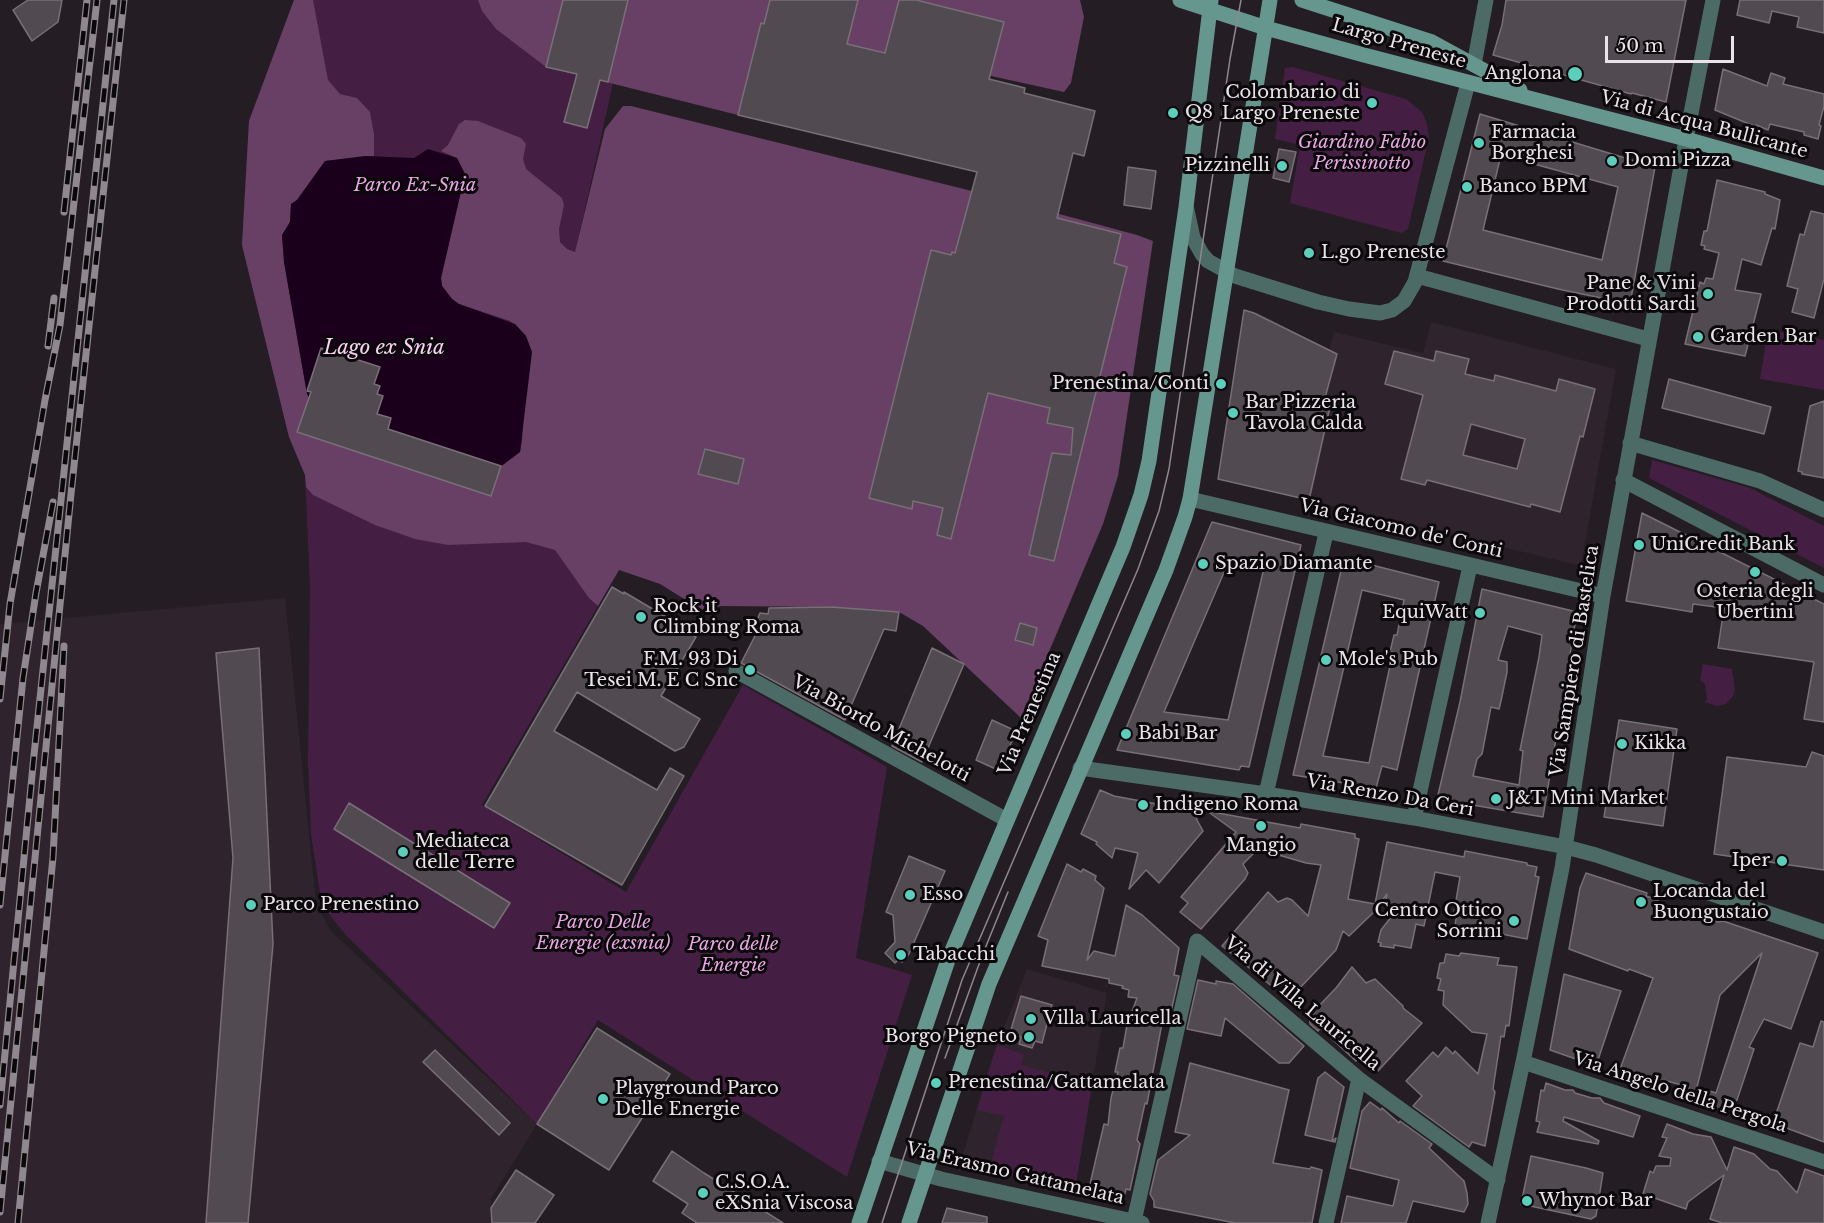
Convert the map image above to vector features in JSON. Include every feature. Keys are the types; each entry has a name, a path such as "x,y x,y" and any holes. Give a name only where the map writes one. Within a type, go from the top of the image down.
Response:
{"main road":[{"name":"Largo Preneste","path":"1180,0 1210,5 1266,28 1468,83"},
{"path":"909,1223 989,984 1169,562 1190,499 1270,0"},
{"name":"Largo Preneste","path":"1302,0 1432,42 1474,64"},
{"name":"Largo Preneste","path":"1186,207 1210,5"},
{"name":"Via di Acqua Bullicante","path":"1474,64 1539,100"},
{"name":"Via di Acqua Bullicante","path":"1468,83 1823,176"},
{"name":"Via Prenestina","path":"859,1223 942,977 1136,513 1149,461 1186,207"}],"street":[{"name":"Largo Preneste","path":"1474,64 1486,0"},
{"name":"Via Sampiero di Bastelica","path":"1488,1223 1566,847 1603,596 1623,480 1713,0"},
{"name":"Largo Preneste","path":"1186,207 1193,238 1202,254 1208,261 1226,271 1250,282 1318,302 1380,313 1392,310 1404,301 1413,288 1468,83"},
{"path":"1417,276 1648,339"},
{"path":"1630,443 1760,481 1824,510"},
{"path":"1623,480 1824,585"},
{"name":"Via Giacomo de' Conti","path":"1190,499 1603,596"},
{"path":"1266,794 1326,532"},
{"path":"1413,818 1470,566"},
{"name":"Via Biordo Michelotti","path":"736,671 1007,820"},
{"name":"Via Renzo Da Ceri","path":"1080,768 1266,794 1413,818 1566,847 1824,932"},
{"name":"Via di Villa Lauricella","path":"1138,1222 1197,941 1359,1079 1498,1180"},
{"name":"Via Angelo della Pergola","path":"1523,1062 1824,1162"},
{"path":"1326,1223 1359,1079"},
{"name":"Via Erasmo Gattamelata","path":"879,1161 925,1175 1138,1222"}],"shaded area":[{"path":"294,0 313,0 328,80 340,94 357,98 370,112 374,134 374,156 325,161 297,200 291,204 290,222 282,235 284,262 307,394 496,470 520,452 526,336 510,321 459,304 442,286 441,278 465,174 457,158 441,151 448,145 459,124 465,120 478,121 521,138 526,144 523,159 526,169 562,198 564,205 559,229 560,242 567,249 575,252 605,129 623,106 631,106 1004,199 1153,241 1118,476 1103,524 1021,718 923,626 899,612 831,607 719,606 710,615 660,584 619,570 598,606 589,598 555,550 526,542 448,545 415,539 375,525 313,495 306,487 305,475 289,437 242,245 249,121"},
{"path":"478,0 1080,0 1084,17 1071,83 1064,92 868,49 738,115 546,67 496,29 482,11"},
{"path":"1431,322 1616,369 1581,566 1309,500 1330,407 1323,405 1337,354 1329,350 1334,332 1423,353"},
{"path":"285,598 316,903 330,930 537,1124 491,1199 492,1223 0,1223 0,624"},
{"path":"1027,969 1107,993 1075,1190 972,1166 963,1154 993,1055"}],"green space":[{"path":"294,0 556,0 547,67 613,83 564,303 619,570 482,805 626,892 743,685 887,767 856,958 912,975 847,1177 598,1020 537,1124 345,934 328,913 320,893 311,834 308,763 310,586 305,475 289,437 242,245 249,121"},
{"name":"Giardino Fabio Perissinotto","path":"1293,67 1406,99 1422,112 1429,137 1408,229 1401,233 1290,203 1300,145 1275,139 1285,68"},
{"path":"1768,330 1824,340 1824,390 1760,379"},
{"path":"1652,460 1750,488 1824,526 1824,568 1649,478"},
{"path":"1703,664 1732,669 1735,690 1726,704 1716,706 1705,702 1707,699 1705,684 1700,680"},
{"path":"997,1045 1024,1054 1021,1065 1092,1085 1075,1190 989,1170 1004,1116 977,1110"}],"water":[{"name":"Lago ex Snia","path":"428,149 457,158 465,174 441,278 442,286 459,304 515,324 526,336 532,352 520,452 496,470 319,416 307,394 284,262 282,235 290,222 291,204 297,200 325,161 365,156 414,158"}],"building":[{"path":"28,0 62,0 58,22 32,41 13,10"},
{"path":"563,0 628,0 608,82 600,80 587,128 564,122 577,74 546,67"},
{"path":"770,0 858,0 847,44 885,53 899,0 916,0 1004,22 989,79 1025,88 1024,93 1095,111 1084,156 1073,153 1057,218 1121,234 1114,263 1127,267 1054,561 1029,555 1052,453 1071,455 1073,428 1047,423 1050,408 988,393 951,539 937,535 943,508 913,501 912,509 869,498 931,250 951,255 952,252 955,253 977,172 738,115 761,23 764,24"},
{"path":"1506,0 1686,0 1666,102 1493,55 1502,25"},
{"path":"1740,0 1824,0 1824,33 1797,27 1799,17 1772,11 1769,23 1737,15"},
{"path":"1723,69 1767,86 1771,73 1785,78 1783,84 1824,94 1818,139 1804,135 1804,132 1770,124 1768,130 1715,110"},
{"path":"1480,114 1655,167 1630,304 1443,261","holes":["1501,155 1618,187 1602,260 1483,230"]},
{"path":"1279,149 1296,152 1289,182 1273,178"},
{"path":"1128,167 1156,171 1151,209 1124,205"},
{"path":"1717,180 1765,192 1780,200 1775,229 1772,228 1761,265 1742,259 1735,290 1761,294 1745,356 1685,344 1700,282 1704,284 1706,278 1713,279 1719,253 1704,249 1705,246 1701,245 1704,231 1707,231"},
{"path":"1811,211 1824,214 1824,279 1814,318 1792,312 1798,289 1787,286 1800,234 1804,235"},
{"path":"1244,310 1337,354 1323,405 1330,407 1309,500 1218,479"},
{"path":"321,348 380,367 374,384 380,386 377,394 383,396 377,414 391,418 388,429 501,466 491,496 297,432 311,392 307,391"},
{"path":"1394,351 1434,361 1436,351 1469,359 1465,374 1494,381 1495,375 1556,391 1559,379 1595,389 1560,512 1531,504 1530,507 1427,480 1425,485 1401,479 1423,395 1385,384","holes":["1471,424 1525,439 1517,469 1463,455"]},
{"path":"1669,379 1771,407 1764,434 1662,408"},
{"path":"1824,401 1824,478 1802,474 1798,471 1810,406"},
{"path":"705,449 744,459 738,484 698,474"},
{"path":"1642,513 1824,604 1824,722 1804,719 1814,662 1718,648 1724,608 1693,604 1692,612 1626,601"},
{"path":"1212,522 1301,545 1249,767 1241,766 1239,770 1117,750","holes":["1231,556 1264,568 1228,720 1164,712"]},
{"path":"1344,558 1439,582 1397,770 1382,766 1376,788 1293,775","holes":["1362,590 1404,600 1397,635 1394,635 1390,652 1393,652 1369,763 1323,756"]},
{"path":"612,587 683,627 682,629 696,637 661,696 700,719 684,747 675,751 577,692 554,731 657,790 670,768 684,776 622,885 485,806"},
{"path":"1482,589 1577,612 1543,817 1437,799 1460,702","holes":["1508,626 1542,635 1520,750 1523,751 1519,785 1473,776 1477,759 1482,754 1491,707 1499,709 1501,701 1507,662 1498,660"]},
{"path":"831,607 899,612 896,631 884,629 845,720 741,663 757,632 753,629 760,613 768,614 769,608"},
{"path":"1020,623 1037,628 1033,645 1015,640"},
{"name":"Parco Prenestino","path":"259,648 273,944 248,1223 206,1223 233,858 216,653"},
{"path":"932,648 964,664 922,762 892,746"},
{"path":"992,720 1016,731 1000,771 976,760"},
{"path":"1619,720 1677,729 1663,826 1604,817"},
{"path":"1812,752 1824,756 1824,870 1714,854 1727,757 1806,767"},
{"path":"1100,790 1114,796 1195,811 1203,831 1159,883 1146,870 1129,889 1138,853 1115,848 1112,858 1096,844 1097,842 1081,834"},
{"path":"349,803 510,903 494,928 334,829"},
{"path":"1207,811 1300,828 1301,824 1355,834 1355,838 1359,839 1348,899 1375,904 1387,842 1464,857 1465,851 1537,867 1535,876 1539,877 1527,939 1455,925 1457,913 1454,912 1460,877 1435,872 1424,926 1416,924 1411,948 1394,945 1394,948 1380,946 1381,943 1378,942 1381,930 1395,912 1385,904 1387,894 1374,912 1349,936 1343,931 1336,950 1296,992 1282,979 1274,988 1222,946 1268,892 1278,902 1287,898 1292,900 1308,916 1321,865 1258,849 1243,864 1248,873 1245,879 1201,929 1180,912 1188,903 1181,897 1236,832"},
{"path":"909,856 945,871 909,954 902,962 898,960 895,963 885,953 895,942 893,915 886,912"},
{"path":"1067,864 1081,872 1083,869 1096,876 1095,880 1104,888 1087,960 1094,951 1115,956 1126,905 1142,915 1179,948 1174,975 1179,976 1168,1025 1162,1023 1147,1104 1145,1103 1137,1140 1140,1144 1130,1190 1126,1189 1122,1205 1087,1197 1104,1124 1108,1125 1120,1048 1123,1048 1127,1025 1137,998 1128,997 1129,990 1109,983 1109,979 1042,966 1048,940 1038,936"},
{"path":"1586,873 1647,893 1646,896 1658,900 1656,907 1698,920 1700,916 1718,922 1723,921 1818,953 1791,1029 1764,1019 1749,1047 1754,1049 1737,1100 1731,1105 1727,1114 1685,1099 1689,1087 1663,1080 1660,1087 1619,1072 1653,978 1569,949 1580,888","holes":["1762,953 1716,1093 1697,1087 1720,995"]},
{"path":"1461,953 1499,958 1497,965 1517,967 1509,1026 1506,1025 1504,1037 1501,1036 1493,1089 1495,1092 1485,1146 1472,1142 1469,1147 1413,1106 1422,1096 1406,1081 1433,1052 1438,1057 1446,1047 1453,1054 1455,1051 1478,1074 1487,1034 1472,1032 1443,1005 1444,991 1438,990 1441,979 1437,978 1440,963 1444,963 1446,954 1459,956"},
{"path":"1352,967 1366,983 1375,979 1403,1008 1422,1023 1378,1071 1359,1057 1356,1061 1320,1028 1318,1031 1310,1024 1310,1016"},
{"path":"1564,974 1621,991 1596,1066 1550,1050"},
{"path":"1198,980 1216,984 1216,981 1233,984 1304,1046 1289,1063 1279,1063 1225,1018 1221,1036 1187,1029"},
{"name":"Villa Lauricella","path":"1021,996 1052,1005 1042,1043 1035,1041 1032,1048 1019,1044 1021,1037 1010,1033"},
{"path":"1821,1021 1824,1022 1824,1142 1773,1123 1800,1043 1813,1047"},
{"name":"Playground Parco Delle Energie","path":"597,1028 670,1074 609,1170 537,1124"},
{"path":"435,1050 510,1123 499,1135 423,1062"},
{"path":"1190,1063 1289,1090 1273,1163 1322,1170 1312,1223 1235,1223 1154,1207 1150,1194 1158,1160 1190,1135 1175,1132"},
{"path":"1325,1072 1344,1087 1332,1141 1336,1138 1335,1142 1305,1135 1318,1078"},
{"path":"1546,1083 1592,1098 1600,1098 1604,1103 1640,1116 1633,1137 1564,1117 1563,1121 1599,1141 1598,1144 1537,1132 1540,1122 1536,1121 1541,1090 1544,1091"},
{"path":"1370,1102 1432,1144 1429,1148 1464,1181 1468,1204 1464,1212 1413,1201 1406,1223 1341,1223 1347,1196 1393,1206 1399,1180 1350,1168 1362,1111"},
{"path":"1667,1124 1693,1134 1711,1137 1727,1170 1734,1147 1754,1154 1770,1169 1777,1171 1797,1193 1805,1169 1824,1176 1824,1223 1722,1223 1710,1219 1724,1175 1688,1202 1686,1209 1643,1194 1650,1171 1653,1173 1656,1166 1670,1166 1671,1158 1659,1156 1667,1138 1662,1137"},
{"name":"C.S.O.A. eXSnia Viscosa","path":"672,1151 783,1223 697,1223 682,1213 688,1204 653,1181"},
{"path":"1531,1156 1603,1173 1596,1216 1591,1219 1521,1204"},
{"path":"516,1170 554,1195 535,1223 492,1223 491,1208"},
{"path":"947,1208 987,1217 987,1223 942,1223"}],"tram line":[{"path":"882,1223 962,980 1138,569 1159,511 1169,469 1230,59 1241,0"},
{"path":"945,1058 1008,892"}],"railway":[{"path":"64,212 87,0"},
{"path":"0,699 10,604 60,325 97,0"},
{"path":"0,1105 34,755 114,0"},
{"path":"0,1212 71,494 124,0"},
{"path":"48,346 54,298"},
{"path":"0,905 23,678 53,502"},
{"path":"18,1223 53,857 64,646"}],"place":[{"name":"Anglona","path":"1575,74"},
{"name":"Colombario di Largo Preneste","path":"1372,103"},
{"name":"Q8","path":"1173,113"},
{"name":"Farmacia Borghesi","path":"1479,143"},
{"name":"Domi Pizza","path":"1612,161"},
{"name":"Pizzinelli","path":"1282,166"},
{"name":"Banco BPM","path":"1467,187"},
{"name":"L.go Preneste","path":"1309,253"},
{"name":"Pane & Vini Prodotti Sardi","path":"1708,294"},
{"name":"Garden Bar","path":"1698,337"},
{"name":"Prenestina/Conti","path":"1221,384"},
{"name":"Bar Pizzeria Tavola Calda","path":"1233,413"},
{"name":"UniCredit Bank","path":"1639,545"},
{"name":"Spazio Diamante","path":"1203,564"},
{"name":"Osteria degli Ubertini","path":"1755,572"},
{"name":"EquiWatt","path":"1480,613"},
{"name":"Rock it Climbing Roma","path":"641,617"},
{"name":"Mole's Pub","path":"1326,660"},
{"name":"F.M. 93 Di Tesei M. E C Snc","path":"750,670"},
{"name":"Babi Bar","path":"1126,734"},
{"name":"Kikka","path":"1622,744"},
{"name":"J&T Mini Market","path":"1496,799"},
{"name":"Indigeno Roma","path":"1143,805"},
{"name":"Mangio","path":"1261,826"},
{"name":"Mediateca delle Terre","path":"403,852"},
{"name":"Iper","path":"1782,861"},
{"name":"Esso","path":"910,895"},
{"name":"Locanda del Buongustaio","path":"1641,902"},
{"name":"Parco Prenestino","path":"251,905"},
{"name":"Centro Ottico Sorrini","path":"1514,921"},
{"name":"Tabacchi","path":"901,955"},
{"name":"Villa Lauricella","path":"1031,1019"},
{"name":"Borgo Pigneto","path":"1029,1037"},
{"name":"Prenestina/Gattamelata","path":"936,1083"},
{"name":"Playground Parco Delle Energie","path":"603,1099"},
{"name":"C.S.O.A. eXSnia Viscosa","path":"703,1193"},
{"name":"Whynot Bar","path":"1527,1201"}],"park label":[{"name":"Parco Ex-Snia","path":"415,186"},
{"name":"Parco Delle Energie (exsnia)","path":"603,933"},
{"name":"Parco delle Energie","path":"733,955"}]}
